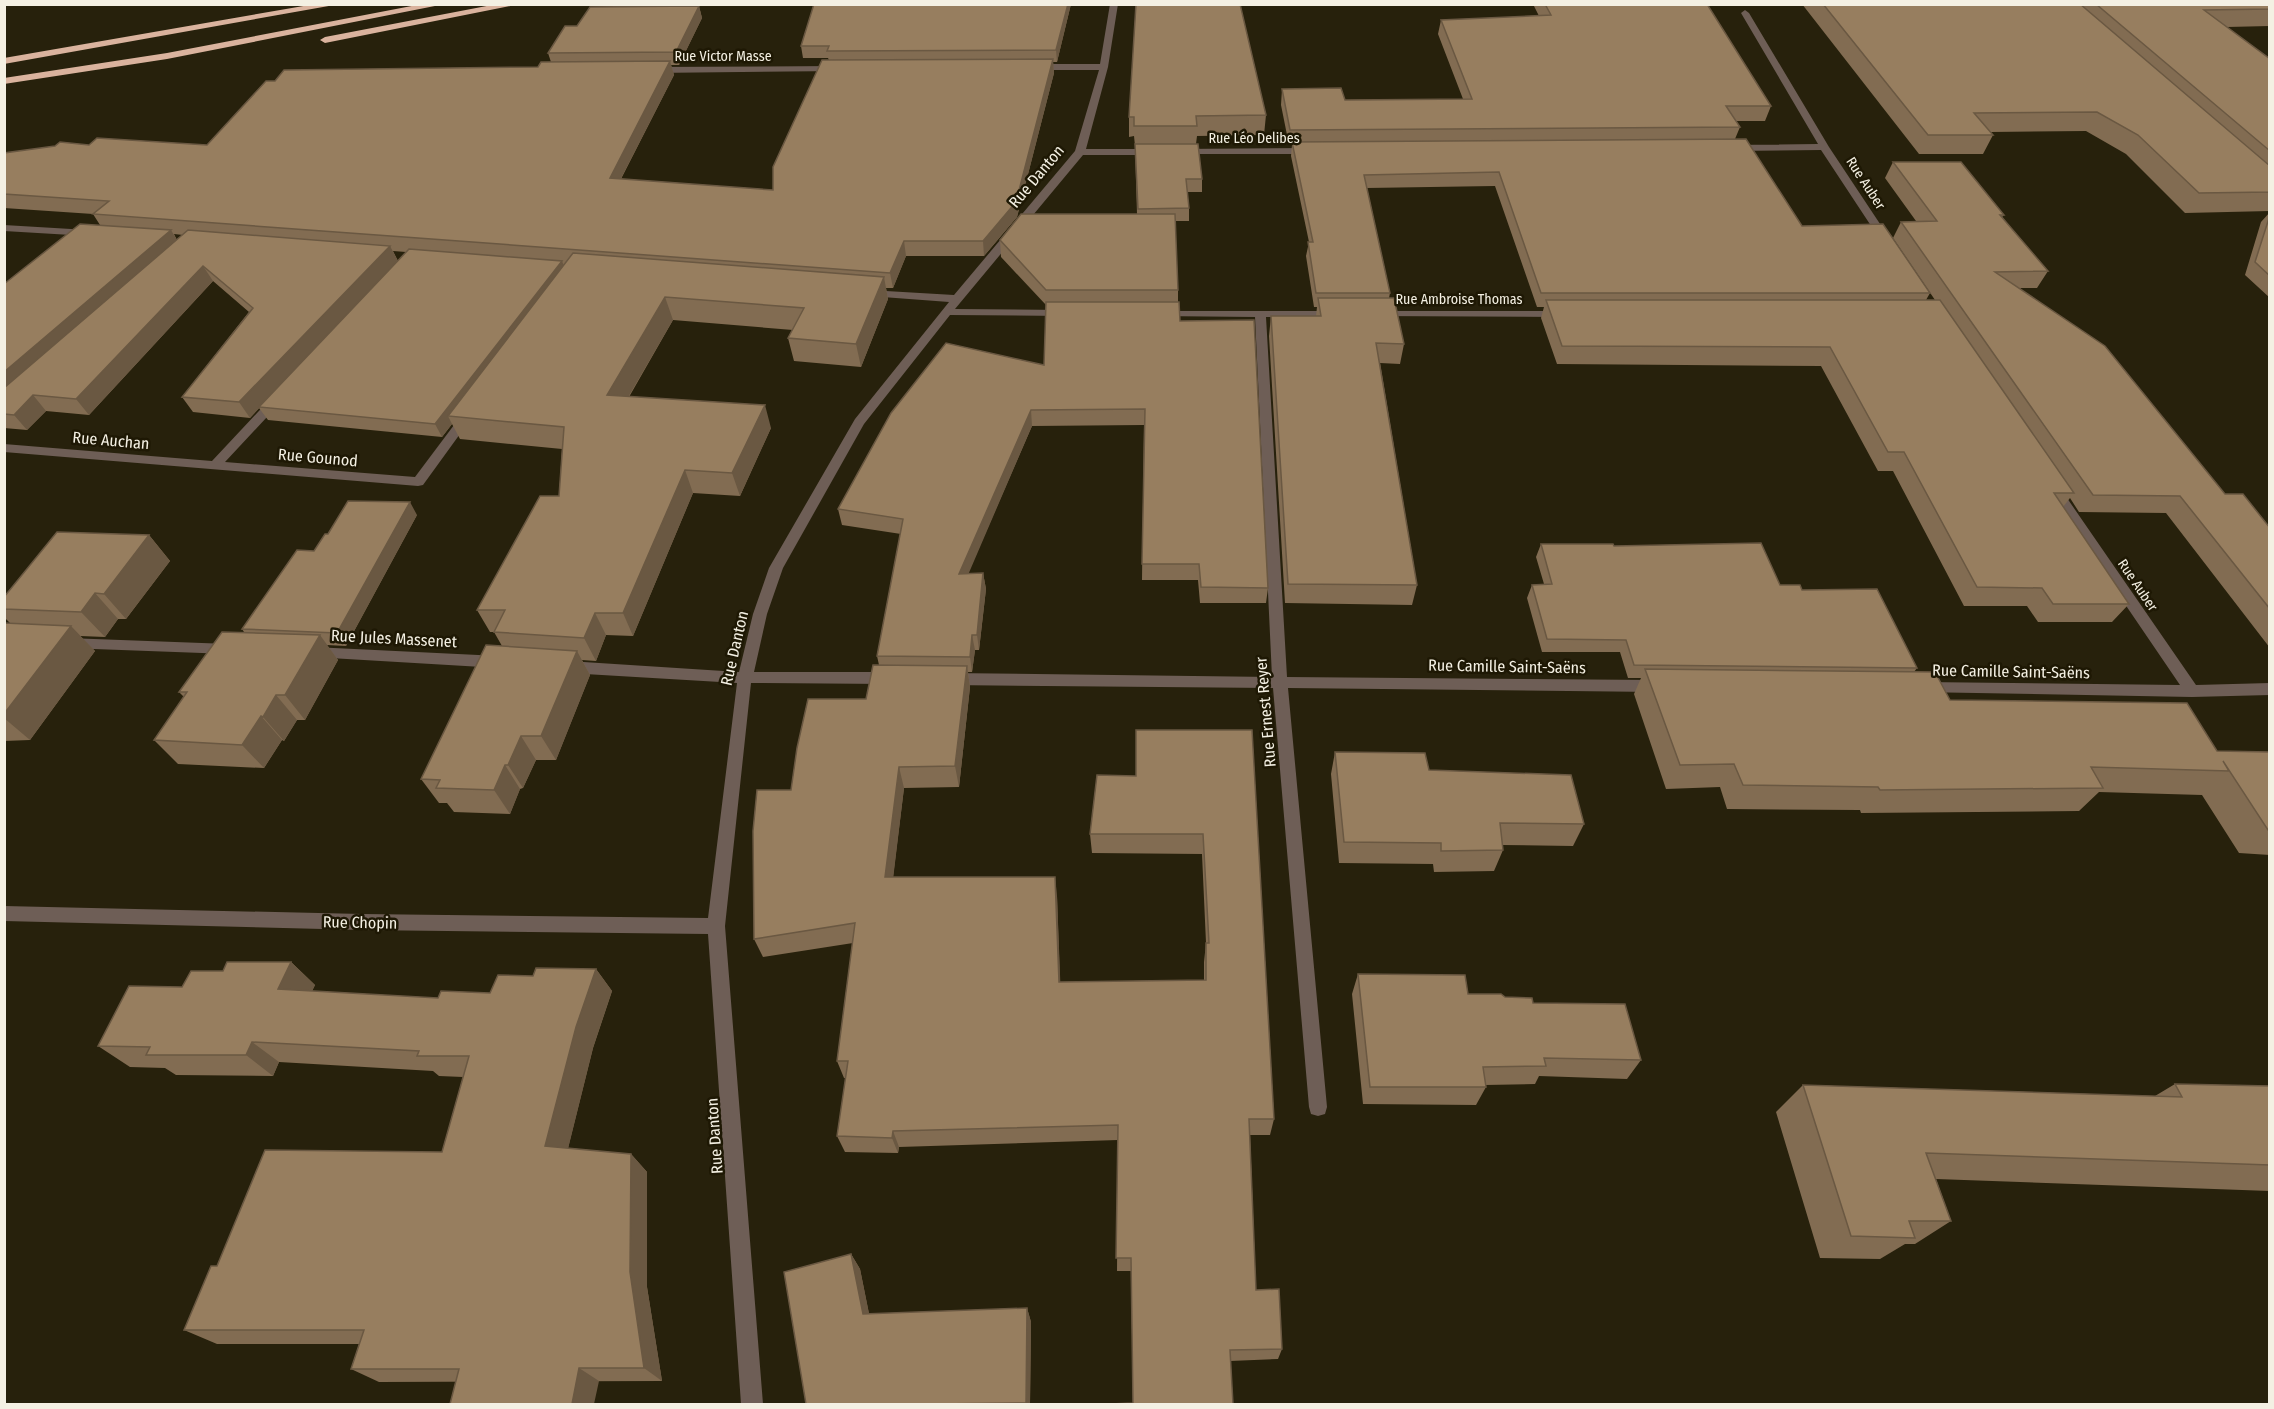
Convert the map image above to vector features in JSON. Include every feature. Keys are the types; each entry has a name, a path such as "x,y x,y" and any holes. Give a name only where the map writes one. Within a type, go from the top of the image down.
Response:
{"highway":[{"path":"4,61 335,4"},
{"path":"4,81 166,56 440,4"},
{"path":"310,43 515,4"},
{"path":"166,56 206,62"}],"street":[{"name":"Rue Danton","path":"752,1404 716,926 737,729 745,676 760,614 776,568 859,422 957,299 1080,152 1104,67 1114,4"},
{"name":"Rue Auber","path":"1745,13 1824,147 1895,255"},
{"path":"1021,67 1104,67"},
{"name":"Rue Victor Masse","path":"640,70 854,68"},
{"path":"1718,148 1824,147"},
{"name":"Rue Léo Delibes","path":"1080,152 1316,151"},
{"path":"4,228 100,234"},
{"path":"862,292 957,299"},
{"path":"947,312 1075,313"},
{"path":"1144,314 1343,314"},
{"name":"Rue Ernest Reyer","path":"1260,314 1280,682 1318,1107"},
{"name":"Rue Ambroise Thomas","path":"1366,314 1579,314"},
{"path":"214,465 288,387"},
{"name":"Rue Gounod","path":"214,465 418,482 474,408"},
{"name":"Rue Auchan","path":"4,448 214,465"},
{"name":"Rue Auber","path":"2046,478 2192,691"},
{"path":"52,642 242,649"},
{"name":"Rue Jules Massenet","path":"301,651 512,663"},
{"path":"558,666 708,676 900,678"},
{"name":"Rue Camille Saint-Saëns","path":"935,678 1667,686"},
{"name":"Rue Camille Saint-Saëns","path":"1906,688 2192,691 2270,689"},
{"name":"Rue Chopin","path":"4,914 362,922 716,926"}],"building":[{"path":"814,4 1068,4 1056,50 827,51 829,46 801,46"},
{"path":"1136,4 1240,4 1266,115 1196,116 1197,126 1134,126 1134,117 1129,117"},
{"path":"1545,4 1707,4 1771,106 1726,106 1740,127 1290,130 1282,89 1341,88 1345,100 1472,99 1441,20 1551,15"},
{"path":"1823,4 2080,4 2270,166 2270,192 2199,193 2138,135 2097,112 1974,113 1993,135 1928,135"},
{"path":"2096,4 2270,4 2270,9 2204,10 2270,59 2270,151"},
{"path":"699,6 676,52 548,53 565,26 577,26 590,7"},
{"path":"1053,59 1016,202 983,241 904,241 890,273 93,214 109,201 4,194 4,153 55,146 60,142 89,145 97,138 207,145 266,81 275,81 284,70 538,67 541,62 670,61 610,178 773,190 773,167 822,60"},
{"path":"1746,139 1802,226 1883,224 1930,293 1541,293 1499,172 1364,175 1390,293 1316,293 1308,242 1313,242 1292,142"},
{"path":"1135,144 1198,144 1202,179 1186,179 1189,208 1138,209"},
{"path":"1893,162 1961,162 2004,215 2000,215 2048,271 1995,272 2105,346 2225,494 2243,494 2270,528 2270,609 2180,496 2093,495 1901,222 1937,221"},
{"path":"1021,214 1175,214 1178,290 1046,290 1000,240"},
{"path":"2270,215 2270,276 2255,262"},
{"path":"80,224 171,230 4,372 4,284"},
{"path":"188,230 390,246 239,402 182,397 253,308 203,266 76,399 33,395 14,415 4,414 4,388"},
{"path":"409,249 562,261 435,424 259,407"},
{"path":"573,253 884,277 856,344 788,338 804,308 665,297 607,395 765,405 732,473 685,470 623,613 595,613 584,638 494,632 505,610 477,610 540,496 559,496 564,427 448,416"},
{"path":"1318,298 1394,298 1404,344 1376,343 1417,585 1288,584 1271,316 1321,316"},
{"path":"1546,300 1940,300 2074,493 2054,493 2129,604 2053,604 2042,588 1977,587 1904,452 1888,452 1830,347 1562,346"},
{"path":"1046,302 1179,302 1180,321 1254,320 1268,588 1201,587 1199,564 1142,564 1145,409 1031,410 959,574 983,573 977,635 972,635 970,657 877,656 903,519 838,509 891,413 946,343 1044,365"},
{"path":"348,501 410,502 337,633 242,629 297,550 314,551 325,534 328,534"},
{"path":"57,532 149,535 104,594 95,593 81,612 4,609 4,597"},
{"path":"1761,543 1780,585 1800,585 1802,590 1877,589 1917,668 1634,665 1626,640 1547,639 1532,585 1552,584 1541,544 1613,544 1614,546"},
{"path":"4,623 71,626 4,714"},
{"path":"222,632 320,635 285,695 276,695 242,745 154,740 187,692 179,692"},
{"path":"486,645 577,651 541,736 521,736 494,790 436,788 440,780 421,779"},
{"path":"873,665 967,666 955,766 899,767 885,877 1055,877 1059,982 1206,980 1206,943 1209,943 1203,834 1090,834 1097,775 1136,776 1136,730 1252,730 1274,1119 1249,1119 1256,1290 1279,1289 1282,1349 1230,1350 1233,1404 1110,1404 1133,1403 1131,1258 1116,1258 1118,1125 893,1131 892,1138 837,1136 848,1061 837,1061 855,923 754,939 753,831 757,790 791,790 797,748 808,699 866,699"},
{"path":"1645,669 1935,672 1950,700 2187,703 2217,751 2270,752 2270,830 2223,761 2229,771 2091,767 2103,788 1880,790 1878,787 1743,785 1734,764 1680,765"},
{"path":"1335,752 1425,753 1429,770 1571,775 1584,824 1500,823 1503,850 1441,851 1441,843 1344,842"},
{"path":"227,962 291,962 278,989 438,998 441,991 490,993 498,975 533,976 536,968 596,969 576,1027 545,1146 631,1154 630,1272 644,1368 579,1368 572,1404 450,1404 459,1369 351,1369 364,1330 184,1330 211,1266 217,1266 265,1150 442,1152 469,1056 417,1056 419,1051 252,1042 246,1055 146,1055 150,1047 98,1046 129,986 182,987 191,971 223,971"},
{"path":"1358,974 1465,975 1468,994 1501,994 1505,997 1532,998 1533,1003 1625,1004 1641,1060 1544,1058 1546,1066 1483,1067 1486,1087 1370,1087"},
{"path":"2175,1084 2270,1086 2270,1165 1926,1153 1951,1221 1909,1221 1915,1238 1851,1236 1803,1085 2182,1097"},
{"path":"851,1254 863,1314 1027,1308 1026,1403 806,1404 784,1272"}]}
